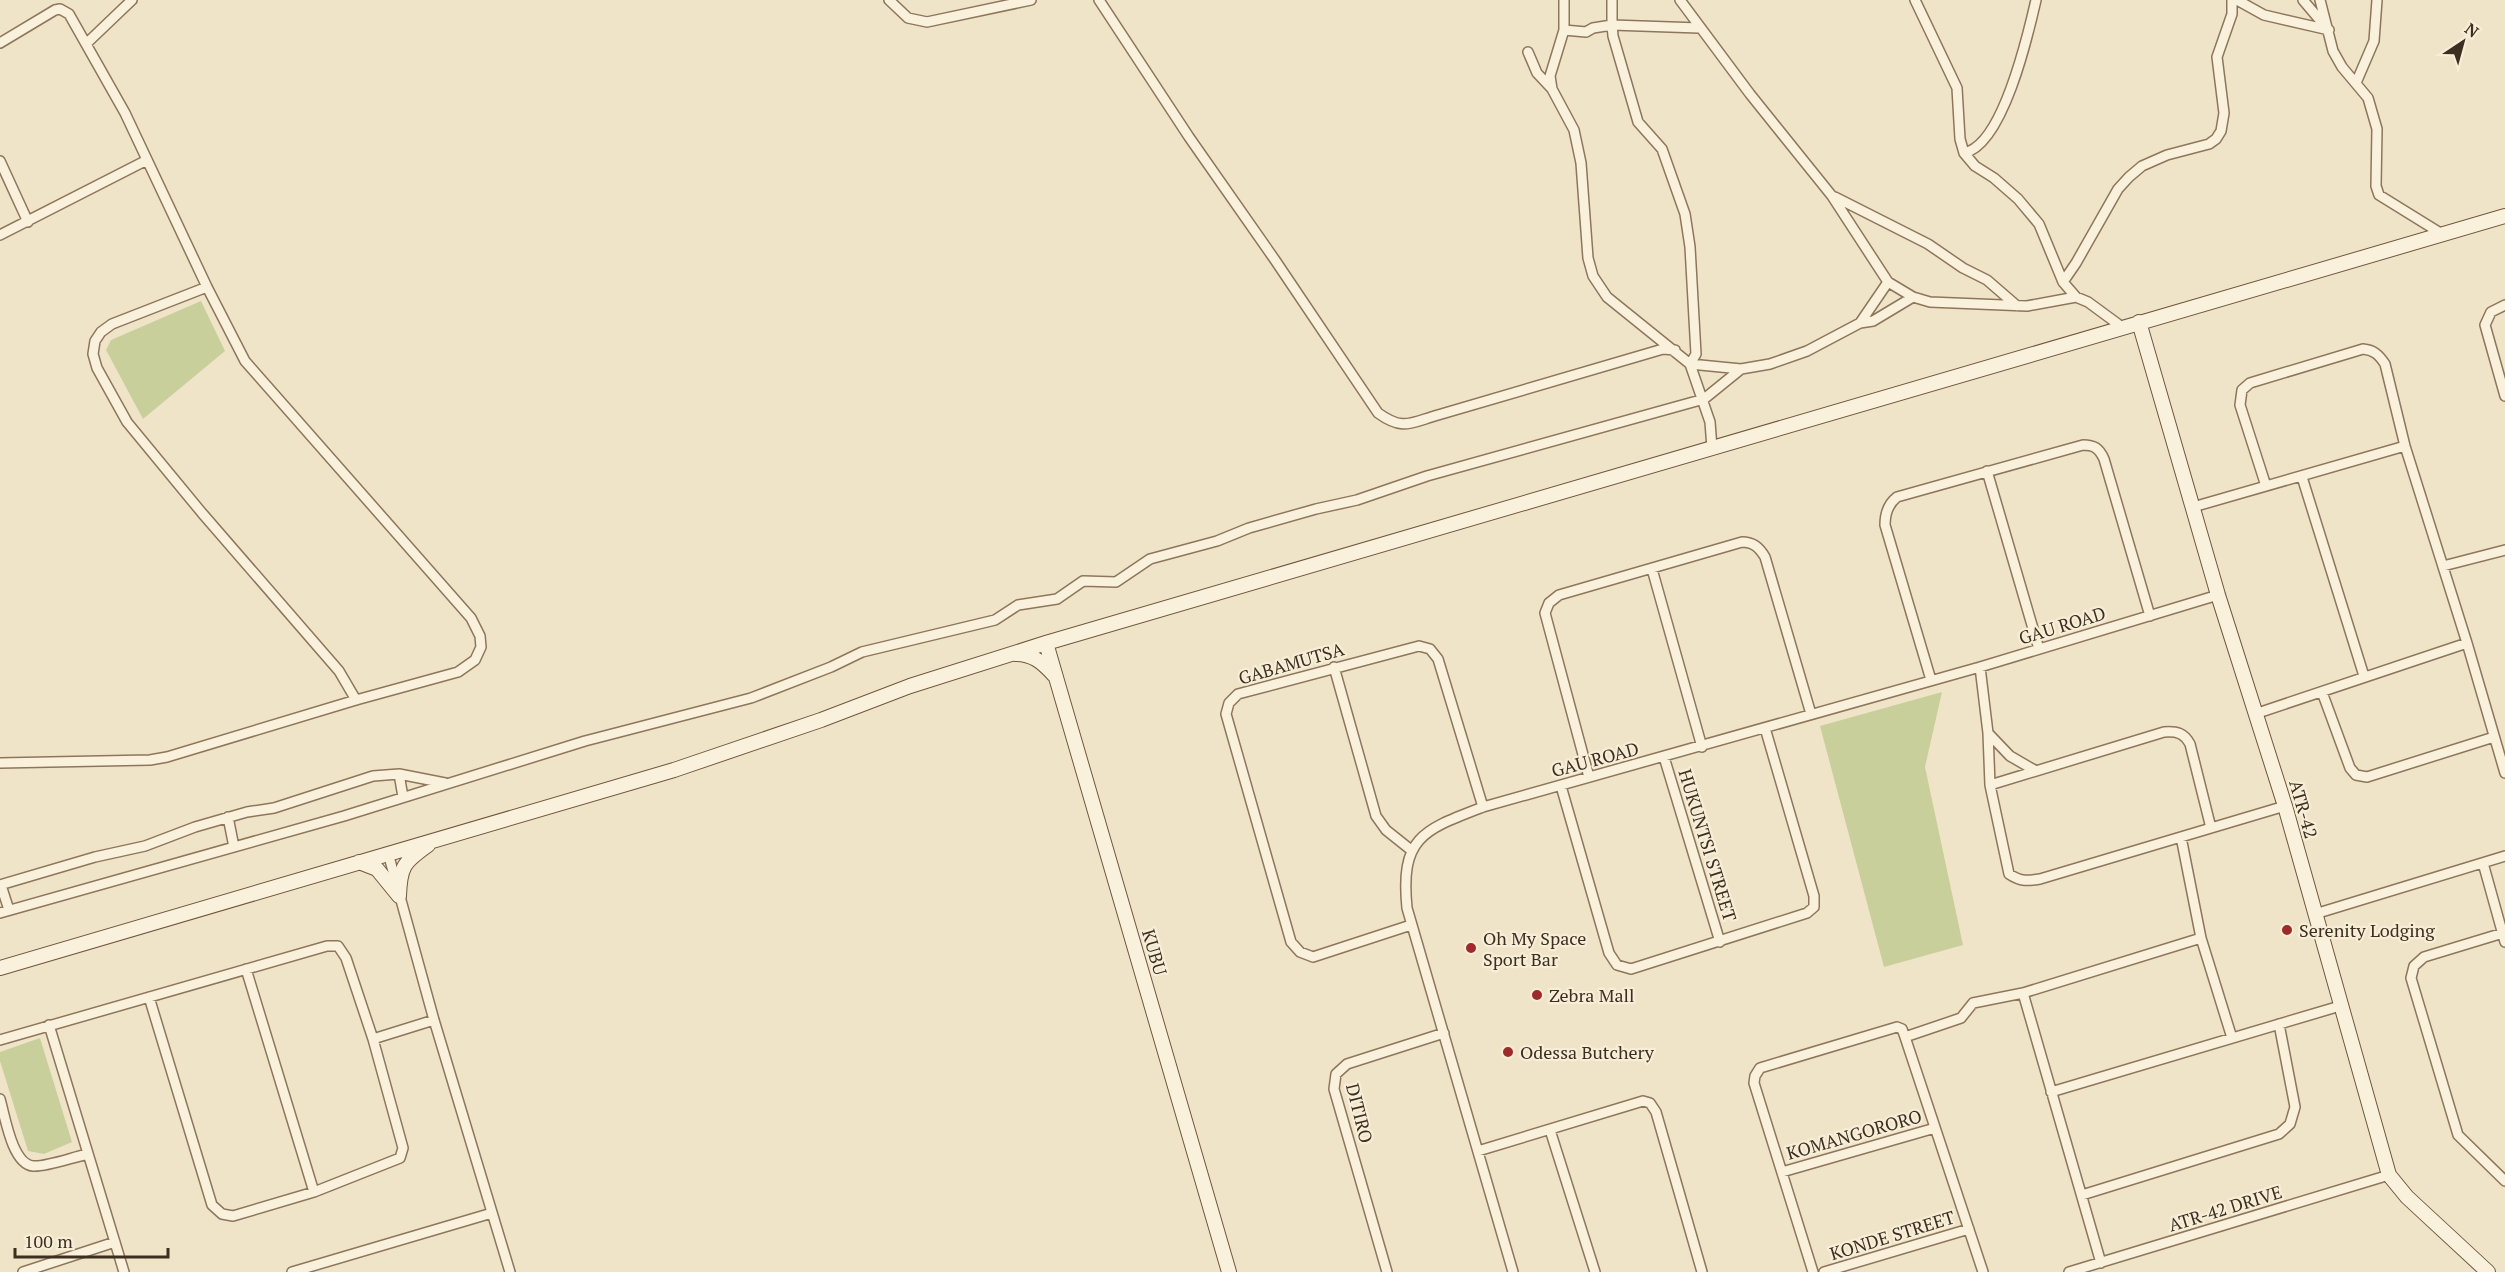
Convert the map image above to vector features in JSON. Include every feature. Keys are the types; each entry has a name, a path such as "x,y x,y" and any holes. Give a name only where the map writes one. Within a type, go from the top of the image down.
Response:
{"main road":[{"path":"0,968 674,770 821,720 910,686 1046,643 2505,216"},
{"name":"ATR-42","path":"2139,322 2218,595 2285,806 2389,1175 2407,1197 2480,1269"},
{"name":"KUBU","path":"1046,643 1229,1272"},
{"path":"1011,654 1030,655 1044,664 1057,679"},
{"path":"399,896 400,875 405,863 437,839"},
{"path":"359,862 377,869 399,896"}],"street":[{"path":"87,42 132,0"},
{"path":"889,0 908,18 927,22 1031,0"},
{"path":"1099,0 1189,137 1378,413 1393,424 1405,424 1438,416 1663,349 1675,350"},
{"path":"1552,89 1550,76 1564,30 1564,0"},
{"path":"1612,0 1613,36 1638,122 1662,149 1685,214 1690,247 1696,343 1696,354 1690,364"},
{"path":"1680,0 1699,28 1832,196 1888,282 1913,297 1930,302 2017,306 2076,297"},
{"path":"1915,0 1957,88 1960,139 1965,153 1975,166 1994,178 2018,199 2039,224 2063,282 2076,297 2088,302 2122,327"},
{"path":"1965,153 1979,146 2000,115 2028,33 2036,0"},
{"path":"2063,282 2118,189 2129,177 2142,166 2167,155 2197,148 2217,139 2224,113 2217,57 2232,14 2232,0"},
{"path":"2237,0 2264,15 2329,30"},
{"path":"2304,0 2329,30"},
{"path":"2320,0 2329,30 2332,51 2368,98 2377,129 2376,186 2379,195 2442,234"},
{"path":"2356,83 2374,41 2377,0"},
{"path":"0,43 55,10 60,9 69,14 87,42 147,160 245,361 471,618 480,636 481,647 475,660 458,672 167,757 150,760 0,763"},
{"path":"1564,30 1586,32 1612,24 1699,28"},
{"path":"1528,52 1537,73 1552,89 1574,130 1581,163 1588,258 1593,276 1615,304 1690,364 1704,399 1710,422 1712,448"},
{"path":"0,235 147,160"},
{"path":"0,161 28,222"},
{"path":"1832,196 1928,243 1963,268 1987,280 2017,306"},
{"path":"1860,323 1888,282"},
{"path":"207,287 106,328 95,341 93,354 97,368 127,422 202,513 339,671 356,700"},
{"path":"1690,364 1741,369 1770,364 1807,351 1860,323 1873,321 1913,297"},
{"path":"2505,305 2491,312 2485,325 2505,396"},
{"path":"2266,486 2241,405 2242,390 2250,383 2363,349 2371,350 2379,355 2385,364 2405,446 2505,773"},
{"path":"447,784 399,774 373,776 274,808 228,817 146,846 95,857 0,885 5,911 234,847 447,784 585,741 751,698 831,667 862,652 995,620 1009,610 1027,603 1057,599 1083,581 1116,582 1150,559 1217,541 1249,528 1335,503 1357,500 1428,476 1704,399 1741,369"},
{"path":"1931,680 1885,525 1885,517 1891,502 1897,497 2083,445 2097,448 2104,459 2150,616"},
{"path":"2193,507 2405,446"},
{"path":"1987,471 2039,648"},
{"path":"2302,477 2364,676"},
{"path":"1589,777 1545,613 1549,603 1559,595 1742,542 1750,542 1757,546 1765,557 1811,714"},
{"path":"2443,566 2505,550"},
{"path":"1652,569 1702,747"},
{"name":"GAU ROAD","path":"1411,850 1430,828 1483,807 1980,667 2218,595"},
{"path":"2255,714 2467,643"},
{"name":"GABAMUTSA","path":"1411,925 1313,957 1300,952 1291,942 1226,714 1229,703 1238,694 1334,667 1419,646 1430,649 1438,658 1483,807"},
{"path":"1334,667 1376,816 1386,830 1411,850 1405,870 1406,898 1411,925 1513,1272"},
{"path":"1980,667 1988,733 1990,785 2009,874 2017,879 2027,882 2040,879 2285,806"},
{"path":"2322,692 2350,768 2362,777 2494,737"},
{"path":"1561,786 1609,953 1617,965 1631,969 1807,913 1814,907 1815,896 1765,728"},
{"path":"1990,785 2164,732 2175,731 2187,738 2190,744 2211,828"},
{"path":"1988,733 2010,756 2036,771"},
{"name":"HUKUNTSI STREET","path":"1664,757 1720,942"},
{"path":"399,774 403,797"},
{"path":"228,817 234,847"},
{"path":"2181,837 2201,938 2232,1038"},
{"path":"388,853 434,1020 510,1272"},
{"path":"2314,914 2505,856"},
{"path":"2483,863 2504,937 2424,957 2414,966 2411,978 2458,1135 2505,1181"},
{"path":"1905,1037 1958,1019 1972,1003 2024,993 2201,938"},
{"path":"0,1040 49,1025 327,946 338,946 346,958 373,1039 403,1148 402,1155 397,1161 314,1192 233,1216 227,1216 216,1210 212,1205 149,997"},
{"path":"246,969 314,1192"},
{"path":"2024,993 2101,1263"},
{"path":"2051,1092 2340,1006"},
{"path":"373,1039 434,1020"},
{"path":"2082,1195 2279,1134 2285,1130 2290,1124 2295,1107 2279,1024"},
{"path":"49,1025 124,1272"},
{"path":"1813,1272 1754,1083 1755,1076 1760,1068 1897,1027 1902,1029 1905,1037 1983,1272"},
{"name":"DITIRO","path":"1387,1272 1334,1089 1336,1074 1347,1064 1444,1033"},
{"path":"0,1099 17,1156 24,1163 36,1166 88,1154"},
{"path":"1478,1150 1643,1101 1650,1103 1656,1112 1701,1272"},
{"name":"KOMANGORORO","path":"1782,1172 1935,1128"},
{"path":"1550,1130 1595,1272"},
{"name":"ATR-42 DRIVE","path":"2069,1272 2389,1175"},
{"path":"292,1272 492,1213"},
{"name":"KONDE STREET","path":"1824,1272 1969,1229"},
{"path":"23,1272 115,1242"}],"green space":[{"path":"201,301 225,351 143,419 106,350 111,340"},
{"path":"1942,692 1925,767 1963,945 1884,967 1820,726"},
{"path":"40,1038 72,1142 44,1154 28,1151 0,1061 0,1052"}],"place":[{"name":"Serenity Lodging","path":"2287,930"},
{"name":"Oh My Space Sport Bar","path":"1471,948"},
{"name":"Zebra Mall","path":"1537,995"},
{"name":"Odessa Butchery","path":"1508,1052"}]}
